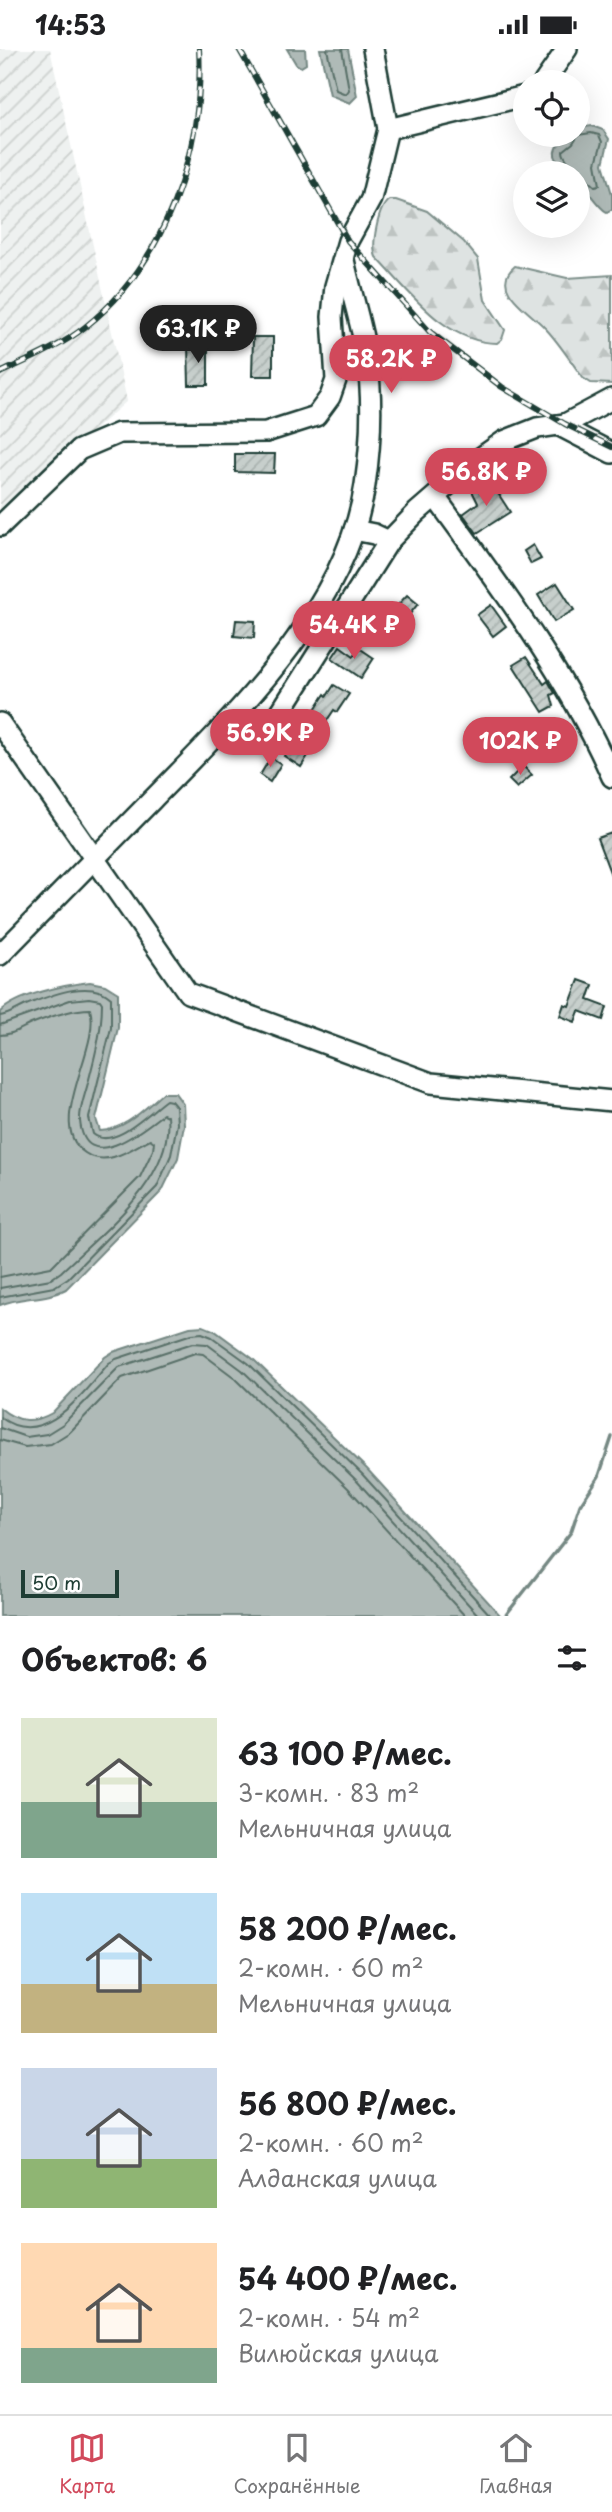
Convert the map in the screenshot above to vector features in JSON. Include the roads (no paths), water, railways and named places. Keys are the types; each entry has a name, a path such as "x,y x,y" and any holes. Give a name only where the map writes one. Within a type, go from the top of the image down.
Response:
{"street":[{"path":"0,526 79,450 119,433 266,432 316,416 330,397 336,380 332,317 335,286 348,241 371,199 388,129 373,49"},
{"path":"554,70 567,49"},
{"path":"388,129 513,99"},
{"path":"0,955 229,721 304,628 325,597 343,561 365,486 371,393 367,356 344,260"},
{"path":"229,721 238,728 254,730 266,727 276,719 389,541 417,512 477,460 504,442 537,428 565,424 612,399"},
{"path":"558,425 612,453"},
{"path":"436,498 540,643 571,693 612,777"},
{"path":"354,530 374,534 389,541"},
{"path":"0,723 188,993 431,1083 612,1101"}],"water":[{"path":"287,49 305,49 306,64 301,67 296,64"},
{"path":"320,49 348,49 357,96 350,103 330,95"},
{"path":"590,126 603,130 609,139 603,164 612,194 612,209 607,212 590,193 590,161 558,161 555,152 556,147 590,147"},
{"path":"90,982 105,985 118,993 118,1028 96,1119 100,1131 126,1123 163,1093 175,1093 183,1104 184,1125 178,1158 162,1191 66,1289 0,1305 0,1012 30,995"},
{"path":"203,1326 215,1331 252,1358 367,1469 501,1616 0,1616 0,1408 19,1419 45,1417 113,1352 190,1327"}],"waterway":[{"path":"505,1616 571,1532 580,1505 599,1476 612,1437"}],"railway":[{"path":"0,373 44,353 85,327 113,301 158,238 187,164 199,87 199,49"},
{"path":"239,49 348,241 430,332 502,387 565,424 612,447"}]}
